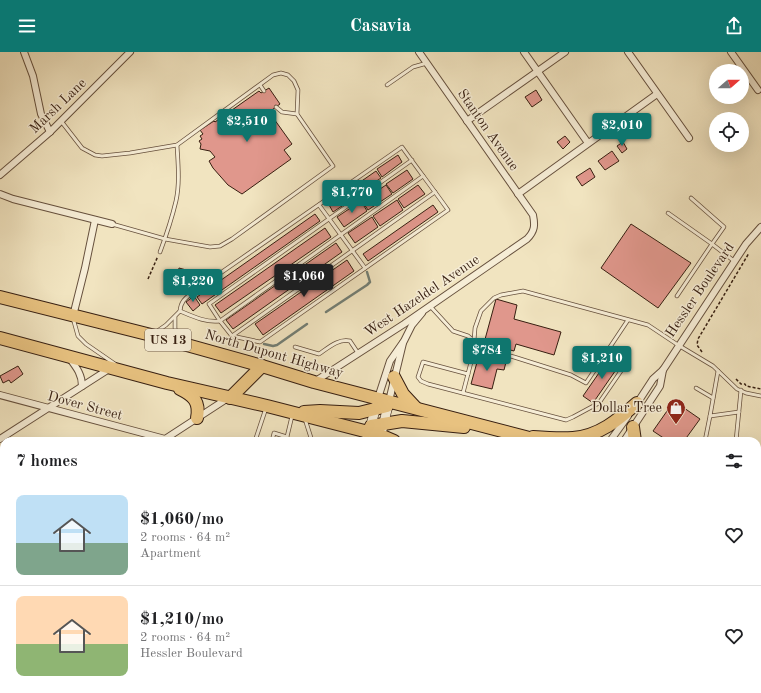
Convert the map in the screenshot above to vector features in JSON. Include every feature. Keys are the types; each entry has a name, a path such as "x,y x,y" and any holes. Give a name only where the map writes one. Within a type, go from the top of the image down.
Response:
{"highway":[{"name":"North Dupont Highway","path":"3,299 151,336 262,366 382,404 416,408 526,437"},
{"path":"0,338 167,383 267,406 375,433 384,437"},
{"path":"230,398 262,366"},
{"path":"394,377 403,394 416,408"},
{"path":"167,383 191,394 197,402 197,418"},
{"path":"578,437 591,435 607,427 637,403"},
{"path":"298,414 320,411 359,413 382,404"},
{"path":"375,433 402,422 499,430"},
{"path":"633,427 634,437"}],"street":[{"path":"24,52 32,76 41,114 50,132"},
{"name":"Marsh Lane","path":"0,175 50,132 130,52"},
{"name":"Stanton Avenue","path":"418,52 518,194 532,215 535,224"},
{"path":"524,52 588,143"},
{"path":"467,121 565,52"},
{"path":"628,52 689,138"},
{"path":"731,52 758,90"},
{"path":"518,194 657,94"},
{"path":"0,194 13,199 112,224"},
{"path":"73,316 95,220"},
{"name":"West Hazeldel Avenue","path":"314,382 404,324 527,239 533,233 535,224"},
{"name":"Hessler Boulevard","path":"613,437 653,379 663,370 734,261 761,227"},
{"path":"382,404 394,377 404,342 412,325 428,307"},
{"path":"375,433 390,361 404,342"},
{"path":"68,357 80,373 82,386"},
{"path":"3,437 110,368"},
{"name":"Hessler Boulevard","path":"627,437 660,386 663,370"},
{"name":"Dover Street","path":"0,396 152,437"},
{"path":"168,437 230,398"}],"lane":[{"path":"387,85 413,68 427,63"},
{"path":"61,121 82,148 95,155 102,156 130,153 177,144 273,75 281,73 288,75 294,81 298,90 297,114 333,166 232,239 220,246 210,247 165,239 112,224"},
{"path":"260,85 264,91"},
{"path":"276,107 282,112 297,114"},
{"path":"160,252 177,200 177,144"},
{"path":"151,336 180,311 180,305 196,290 402,147 412,160 448,210 260,342 232,336 209,304 412,160"},
{"path":"180,311 208,321 220,321 423,176"},
{"path":"232,336 435,192"},
{"path":"677,296 724,227 691,198"},
{"path":"319,204 365,268"},
{"path":"668,213 734,261"},
{"path":"463,393 475,342 475,328 481,311 494,298 501,295 523,291 648,325 713,366 740,390 746,393 761,396"},
{"path":"428,307 453,331 468,336 482,348 571,375 586,383 628,320"},
{"path":"73,316 78,336 86,344 111,362 131,373"},
{"path":"175,316 175,328 178,343"},
{"path":"295,347 319,354 345,339 350,341 358,353"},
{"path":"468,374 423,362 418,377 421,381 566,420 600,403 621,371"},
{"path":"706,437 718,371"},
{"path":"696,388 713,398"},
{"path":"736,437 740,390"},
{"path":"256,437 267,406"},
{"path":"710,416 739,412"},
{"path":"287,437 298,414"},
{"path":"298,414 310,437"},
{"path":"273,437 274,433 282,437"}],"path":[{"path":"704,354 699,350 698,340 747,258 750,250"},
{"path":"148,279 160,252"},
{"path":"735,379 746,386 761,389"}],"building":[{"path":"269,88 280,104 269,112 292,144 284,150 291,159 242,194 228,185 213,168 209,161 215,157 210,151 200,149 201,144 199,141 202,139 200,136 203,134 200,130 214,121 215,122 259,91 261,93"},
{"path":"536,90 542,100 532,107 525,97"},
{"path":"565,136 570,142 563,149 557,142"},
{"path":"623,142 627,149 622,153 617,146"},
{"path":"612,151 619,161 605,170 598,161"},
{"path":"398,155 402,162 382,177 377,169"},
{"path":"590,168 595,177 582,186 576,177"},
{"path":"407,170 413,179 393,193 386,184"},
{"path":"376,171 381,178 357,194 353,187"},
{"path":"386,185 392,194 368,210 362,201"},
{"path":"418,185 425,194 404,208 398,199"},
{"path":"351,187 357,196 333,212 328,203"},
{"path":"397,200 403,210 380,226 373,216"},
{"path":"361,201 367,211 344,227 337,217"},
{"path":"433,205 438,212 368,261 363,254"},
{"path":"315,214 320,221 202,304 197,297"},
{"path":"372,217 378,227 355,243 348,233"},
{"path":"631,224 691,263 658,308 601,268"},
{"path":"325,228 331,237 221,313 215,305"},
{"path":"336,243 342,252 233,329 226,320"},
{"path":"347,260 354,271 263,335 255,324"},
{"path":"179,268 190,271 189,275 178,272"},
{"path":"194,296 200,305 193,311 186,302"},
{"path":"496,299 517,305 514,319 561,332 554,355 516,344 514,351 484,343"},
{"path":"479,355 506,362 504,370 497,369 492,389 471,384"},
{"path":"610,357 620,364 593,403 583,396"},
{"path":"18,366 23,374 11,383 9,380 3,383 0,376"},
{"name":"Dollar Tree","path":"674,401 700,419 687,437 662,437 653,431"}],"waterway":[{"path":"326,312 367,285 370,282 367,272"},
{"path":"264,344 273,346 277,345 307,324"}],"place":[{"name":"Dollar Tree","path":"676,425"}]}
